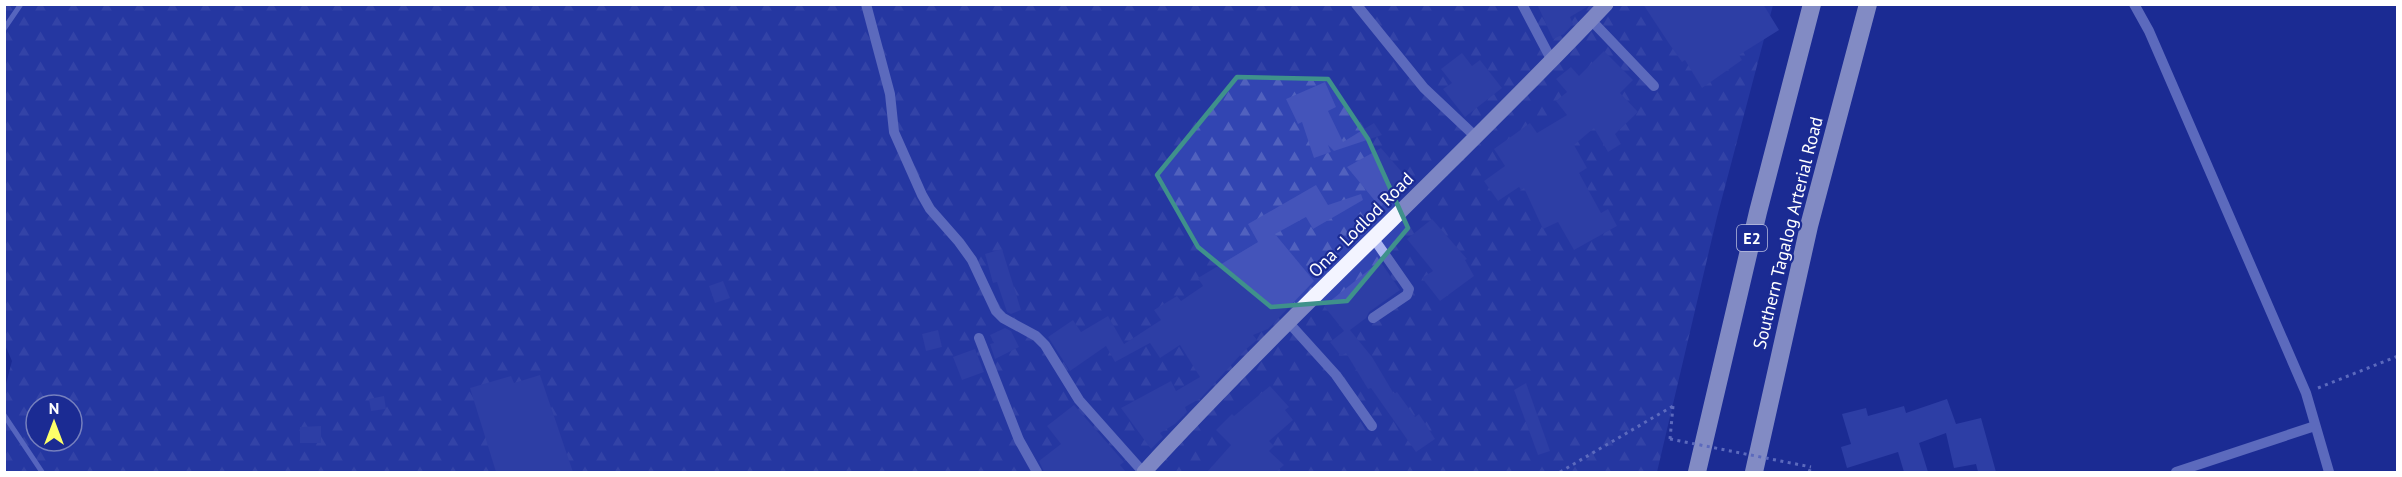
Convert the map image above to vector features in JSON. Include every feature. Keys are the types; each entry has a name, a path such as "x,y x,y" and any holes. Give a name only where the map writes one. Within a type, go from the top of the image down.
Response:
{"highway":[{"name":"Southern Tagalog Arterial Road","path":"1697,472 1758,212 1812,4"},
{"name":"Southern Tagalog Arterial Road","path":"1754,472 1809,226 1868,4"}],"main road":[{"name":"Ona - Lodlod Road","path":"1144,472 1205,406 1477,138 1606,4"}],"street":[{"path":"866,4 890,94 894,132 921,195 930,210 972,260 996,311 1003,318 1036,336 1045,345 1080,400 1144,472"},
{"path":"1356,4 1424,88 1477,138"},
{"path":"1522,4 1552,61"},
{"path":"2134,4 2149,31 2306,393 2329,472"},
{"path":"1591,20 1654,86"},
{"path":"1373,318 1407,295 1409,289 1374,239"},
{"path":"1289,323 1336,375 1372,426"},
{"path":"979,338 1019,440 1037,472"},
{"path":"2176,472 2315,426"}],"path":[{"path":"2306,393 2397,357"},
{"path":"1560,472 1673,406 1670,439 1811,467 1809,472"}],"highlighted area":[{"path":"1237,77 1328,79 1368,139 1408,228 1347,301 1271,307 1198,247 1157,175"}],"green space":[{"path":"5,5 1773,5 1717,217 1657,472 5,472 5,388 12,361 5,345"}],"building":[{"path":"1537,4 1592,4 1570,17 1573,24 1564,34 1553,39"},
{"path":"1643,4 1763,4 1779,30 1739,55 1742,60 1702,88 1685,60 1682,62"},
{"path":"1604,51 1633,80 1620,93 1638,112 1615,134 1621,144 1608,152 1594,128 1574,145 1587,168 1579,173 1601,213 1608,209 1617,226 1574,250 1558,222 1543,229 1524,188 1521,190 1519,187 1498,201 1484,181 1505,166 1494,149 1530,123 1537,133 1567,115 1556,101 1567,92 1556,79 1571,67 1579,76"},
{"path":"1462,53 1472,66 1480,60 1502,88 1465,117 1443,89 1452,83 1441,69"},
{"path":"1325,82 1336,107 1328,111 1343,142 1374,123 1382,135 1334,151 1328,145 1331,152 1314,158 1302,122 1298,124 1286,99"},
{"path":"1381,148 1413,185 1395,200 1392,197 1380,207 1347,167"},
{"path":"1316,185 1328,205 1361,194 1363,200 1313,229 1306,217 1275,234 1314,281 1268,329 1253,335 1257,340 1201,398 1185,407 1187,412 1175,424 1160,433 1163,437 1151,449 1121,408 1171,381 1176,391 1200,377 1180,345 1160,358 1150,343 1115,362 1106,346 1070,371 1048,337 1073,320 1081,332 1108,316 1124,344 1161,320 1154,310 1177,296 1181,301 1203,286 1198,278 1258,242 1248,224"},
{"path":"1432,219 1467,259 1465,260 1474,276 1440,301 1422,278 1433,271 1407,239"},
{"path":"1002,249 1021,310 1011,314 1007,312 997,282 993,283 985,254"},
{"path":"1380,261 1400,290 1369,312 1366,318 1350,330 1372,357 1394,394 1397,392 1415,417 1419,414 1435,439 1416,452 1371,388 1368,389 1346,353 1341,356 1330,342 1344,331 1324,306"},
{"path":"723,281 730,298 715,303 709,286"},
{"path":"1005,328 1011,331 1019,347 995,359 990,344 994,343 990,335"},
{"path":"938,330 942,347 926,351 922,334"},
{"path":"975,349 984,372 962,380 953,357"},
{"path":"540,375 573,472 496,472 470,388 511,376 514,383"},
{"path":"1526,383 1550,451 1538,455 1514,390"},
{"path":"1270,386 1289,407 1285,410 1293,420 1269,441 1274,446 1269,451 1284,465 1276,472 1207,472 1231,445 1216,430 1232,414 1234,416"},
{"path":"384,396 386,409 371,411 369,399"},
{"path":"1947,399 1956,424 1981,418 1996,472 1978,472 1976,464 1954,468 1946,433 1919,443 1928,472 1904,472 1898,452 1847,468 1841,447 1851,444 1842,414 1866,408 1868,416 1904,406 1906,413"},
{"path":"1074,405 1124,462 1120,465 1126,472 1044,472 1039,461 1061,444 1047,426"},
{"path":"321,426 321,443 300,443 300,427"}],"waterway":[{"path":"4,29 21,4"},
{"path":"4,415 42,472"}]}
